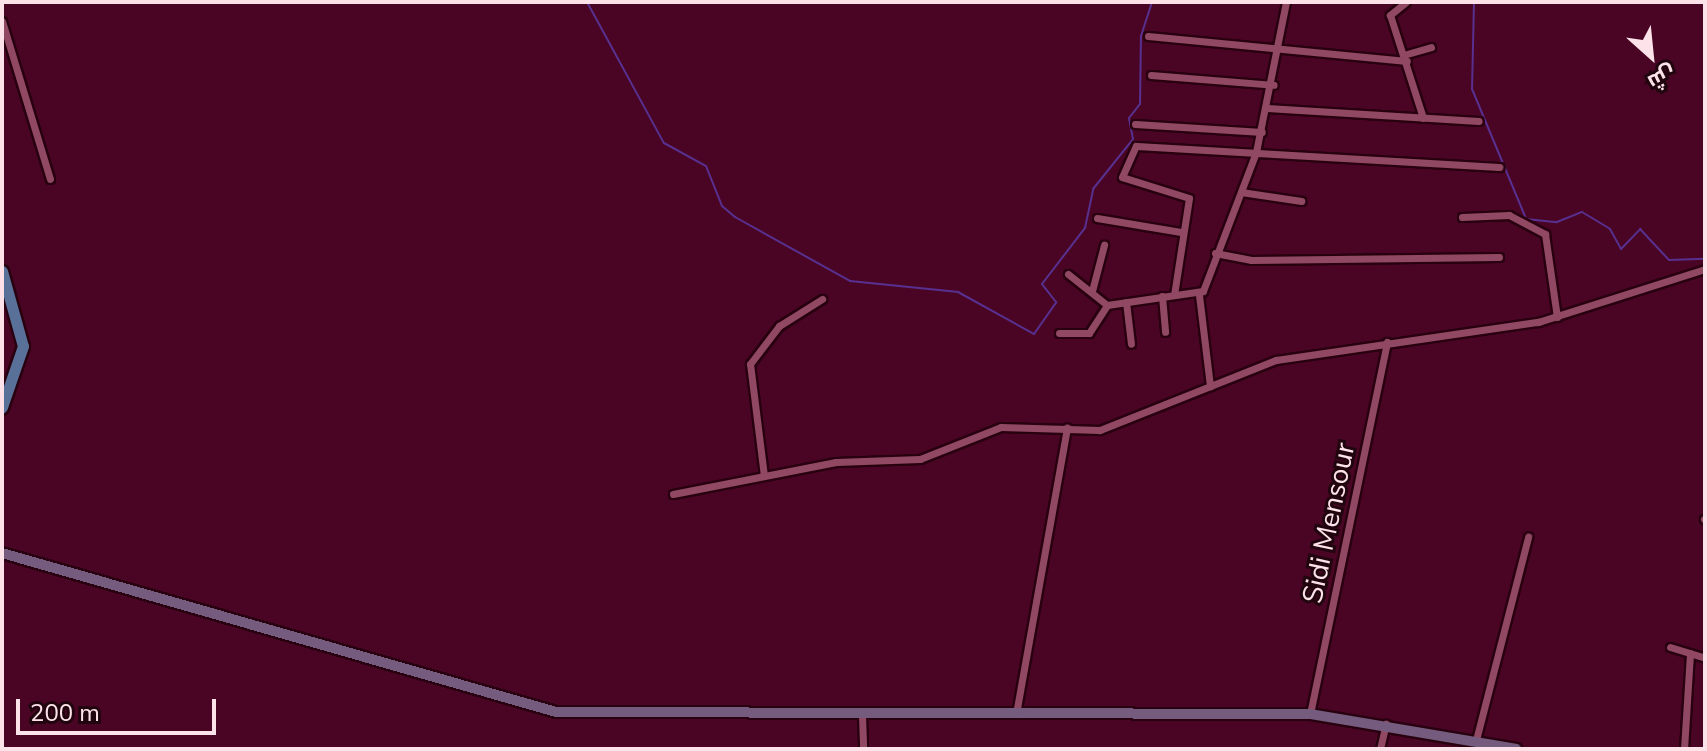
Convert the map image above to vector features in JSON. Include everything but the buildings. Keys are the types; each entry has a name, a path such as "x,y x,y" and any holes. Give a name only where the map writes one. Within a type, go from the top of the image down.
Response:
{"main road":[{"path":"2,271 23,346 2,407"},
{"path":"2,553 556,712 1310,714 1387,723 1516,749"}],"street":[{"path":"1210,386 1199,295 1262,132 1281,49 1286,2"},
{"path":"1406,2 1390,15 1407,57 1423,118"},
{"path":"2,21 50,179"},
{"path":"1148,36 1407,57 1431,47"},
{"path":"1151,75 1274,85"},
{"path":"1267,108 1479,121"},
{"path":"1135,124 1262,132"},
{"path":"1174,295 1181,232 1189,198 1122,177 1130,152 1141,145 1499,167"},
{"path":"1241,192 1301,201"},
{"path":"1462,217 1509,215 1545,234 1557,317"},
{"path":"1097,218 1181,232"},
{"path":"1092,291 1104,245"},
{"path":"1215,253 1251,260 1499,257"},
{"path":"673,494 836,462 920,459 1001,427 1100,430 1276,360 1557,317 1705,269"},
{"path":"1068,274 1107,305"},
{"path":"1059,333 1089,333 1107,305 1162,296 1199,295"},
{"path":"1162,296 1165,332"},
{"path":"764,476 750,364 779,326 822,299"},
{"path":"1126,302 1131,344"},
{"name":"Sidi Mensour","path":"1310,714 1387,342"},
{"path":"1016,714 1067,428"},
{"path":"1476,740 1528,537"},
{"path":"1670,647 1705,658"},
{"path":"1684,749 1690,653"},
{"path":"862,715 863,749"},
{"path":"1380,749 1387,723"},
{"path":"1441,749 1445,733"}],"waterway":[{"path":"587,2 664,143 706,166 722,206 735,217 850,281 958,292 1034,334 1056,302 1042,284 1085,228 1093,189 1133,139 1129,118 1140,104 1141,36 1152,2"},
{"path":"1474,2 1472,89 1526,219 1557,222 1582,212 1610,229 1621,249 1640,229 1669,260 1705,259"}]}
